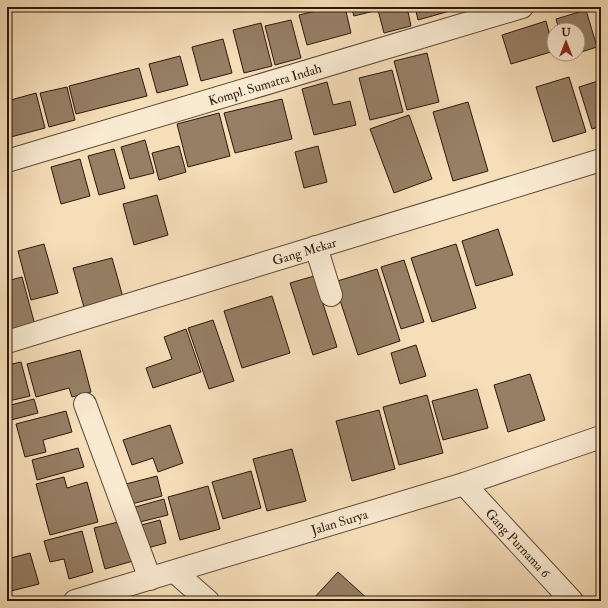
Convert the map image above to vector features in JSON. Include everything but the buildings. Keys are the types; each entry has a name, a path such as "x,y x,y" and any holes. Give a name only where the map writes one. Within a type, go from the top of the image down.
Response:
{"street":[{"name":"Kompl. Sumatra Indah","path":"7,161 522,7"},
{"name":"Gang Mekar","path":"7,342 601,160"},
{"path":"316,247 331,295"},
{"path":"85,404 150,579"},
{"name":"Jalan Surya","path":"76,601 464,484 601,437"},
{"name":"Gang Purnama 6","path":"464,484 572,601"},
{"path":"176,572 208,601"}]}
